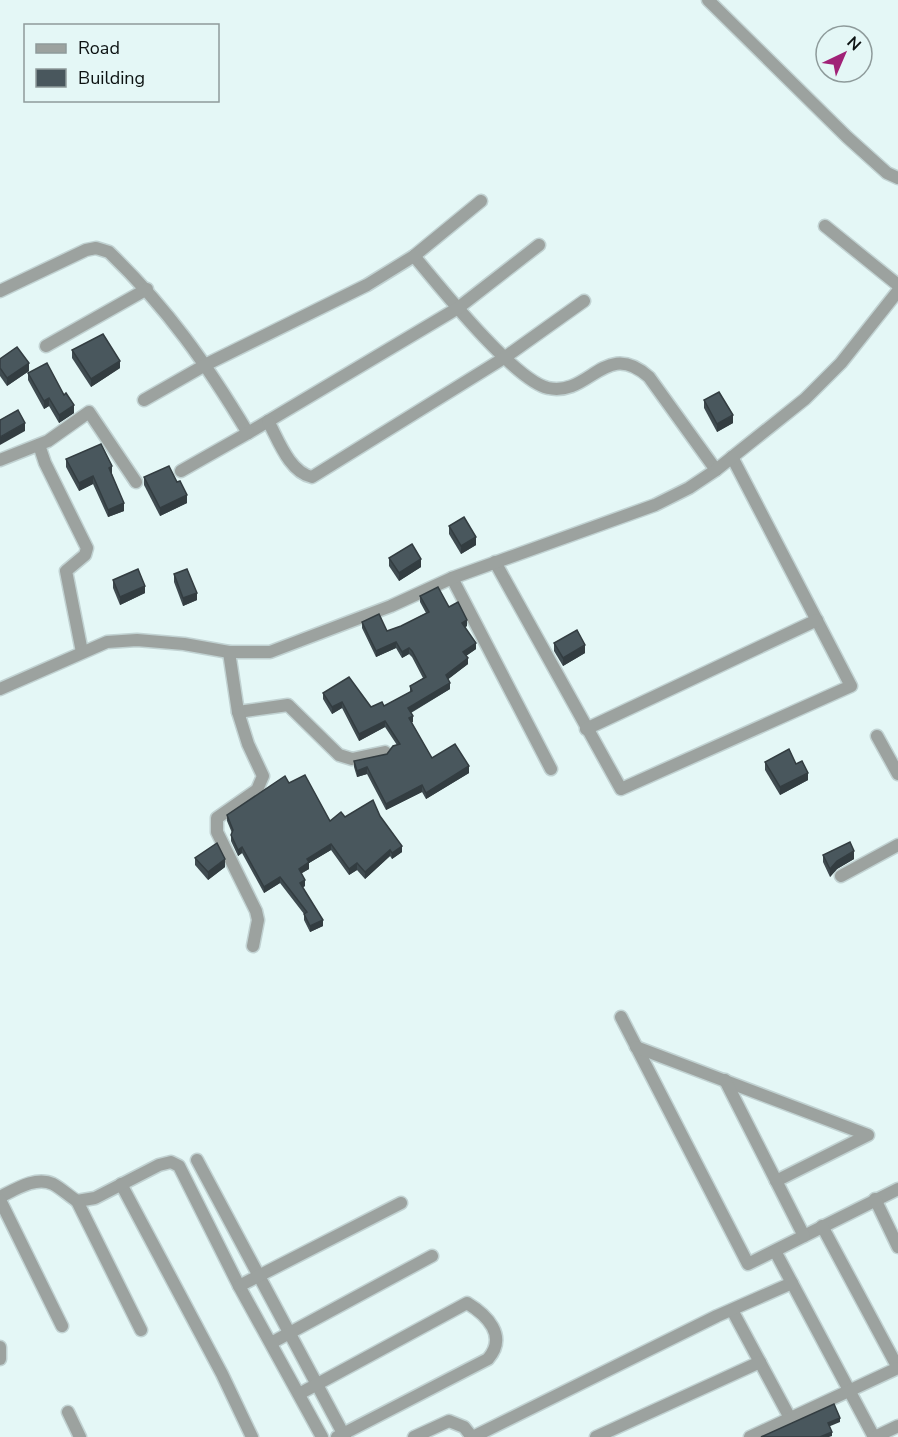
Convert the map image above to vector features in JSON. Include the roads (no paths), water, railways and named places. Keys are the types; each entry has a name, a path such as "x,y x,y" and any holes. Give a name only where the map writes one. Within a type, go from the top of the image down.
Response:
{"street":[{"path":"708,0 847,137 887,172 898,178"},
{"path":"144,400 207,364 367,285 414,256 481,201"},
{"path":"825,225 898,285"},
{"path":"181,471 458,308 539,245"},
{"path":"0,291 86,250 96,248 109,252 147,289 207,364 248,433"},
{"path":"414,256 504,358 534,381 549,389 567,386 612,364 622,362 637,366 649,377 716,470"},
{"path":"46,346 147,289"},
{"path":"0,689 108,642 137,640 184,644 229,652 270,652 391,606 452,578 655,506 716,470 805,399 841,363 898,291"},
{"path":"268,421 295,468 303,475 312,477 504,358 584,302"},
{"path":"0,460 39,445 89,412 136,482"},
{"path":"39,445 45,463 87,548 85,555 66,571 82,652"},
{"path":"495,562 621,789 851,686 732,457"},
{"path":"452,578 550,769"},
{"path":"586,729 817,620"},
{"path":"229,652 238,712 248,744 263,776 257,790 217,818 217,832 256,911 258,920 253,946"},
{"path":"238,712 288,705 339,755 352,759 385,752"},
{"path":"876,736 898,774"},
{"path":"841,876 898,845"},
{"path":"621,1017 748,1264 898,1189"},
{"path":"636,1047 868,1135 776,1181"},
{"path":"725,1080 804,1236"},
{"path":"197,1160 317,1384 342,1436 488,1359 496,1344 496,1333 492,1324 467,1303 317,1384 299,1394"},
{"path":"77,1201 95,1198 159,1165 171,1162 179,1166 239,1286 322,1437"},
{"path":"62,1326 0,1199 30,1184 42,1181 53,1184 77,1201 141,1330"},
{"path":"121,1184 222,1374 252,1437"},
{"path":"875,1199 898,1247"},
{"path":"239,1286 401,1203"},
{"path":"750,1437 898,1368 822,1226"},
{"path":"775,1251 874,1437 898,1426"},
{"path":"271,1343 432,1256"},
{"path":"414,1437 449,1421 464,1427 472,1437 792,1283"},
{"path":"732,1310 790,1418"},
{"path":"0,1347 0,1359"},
{"path":"596,1437 760,1362"},
{"path":"68,1412 80,1437"}]}
